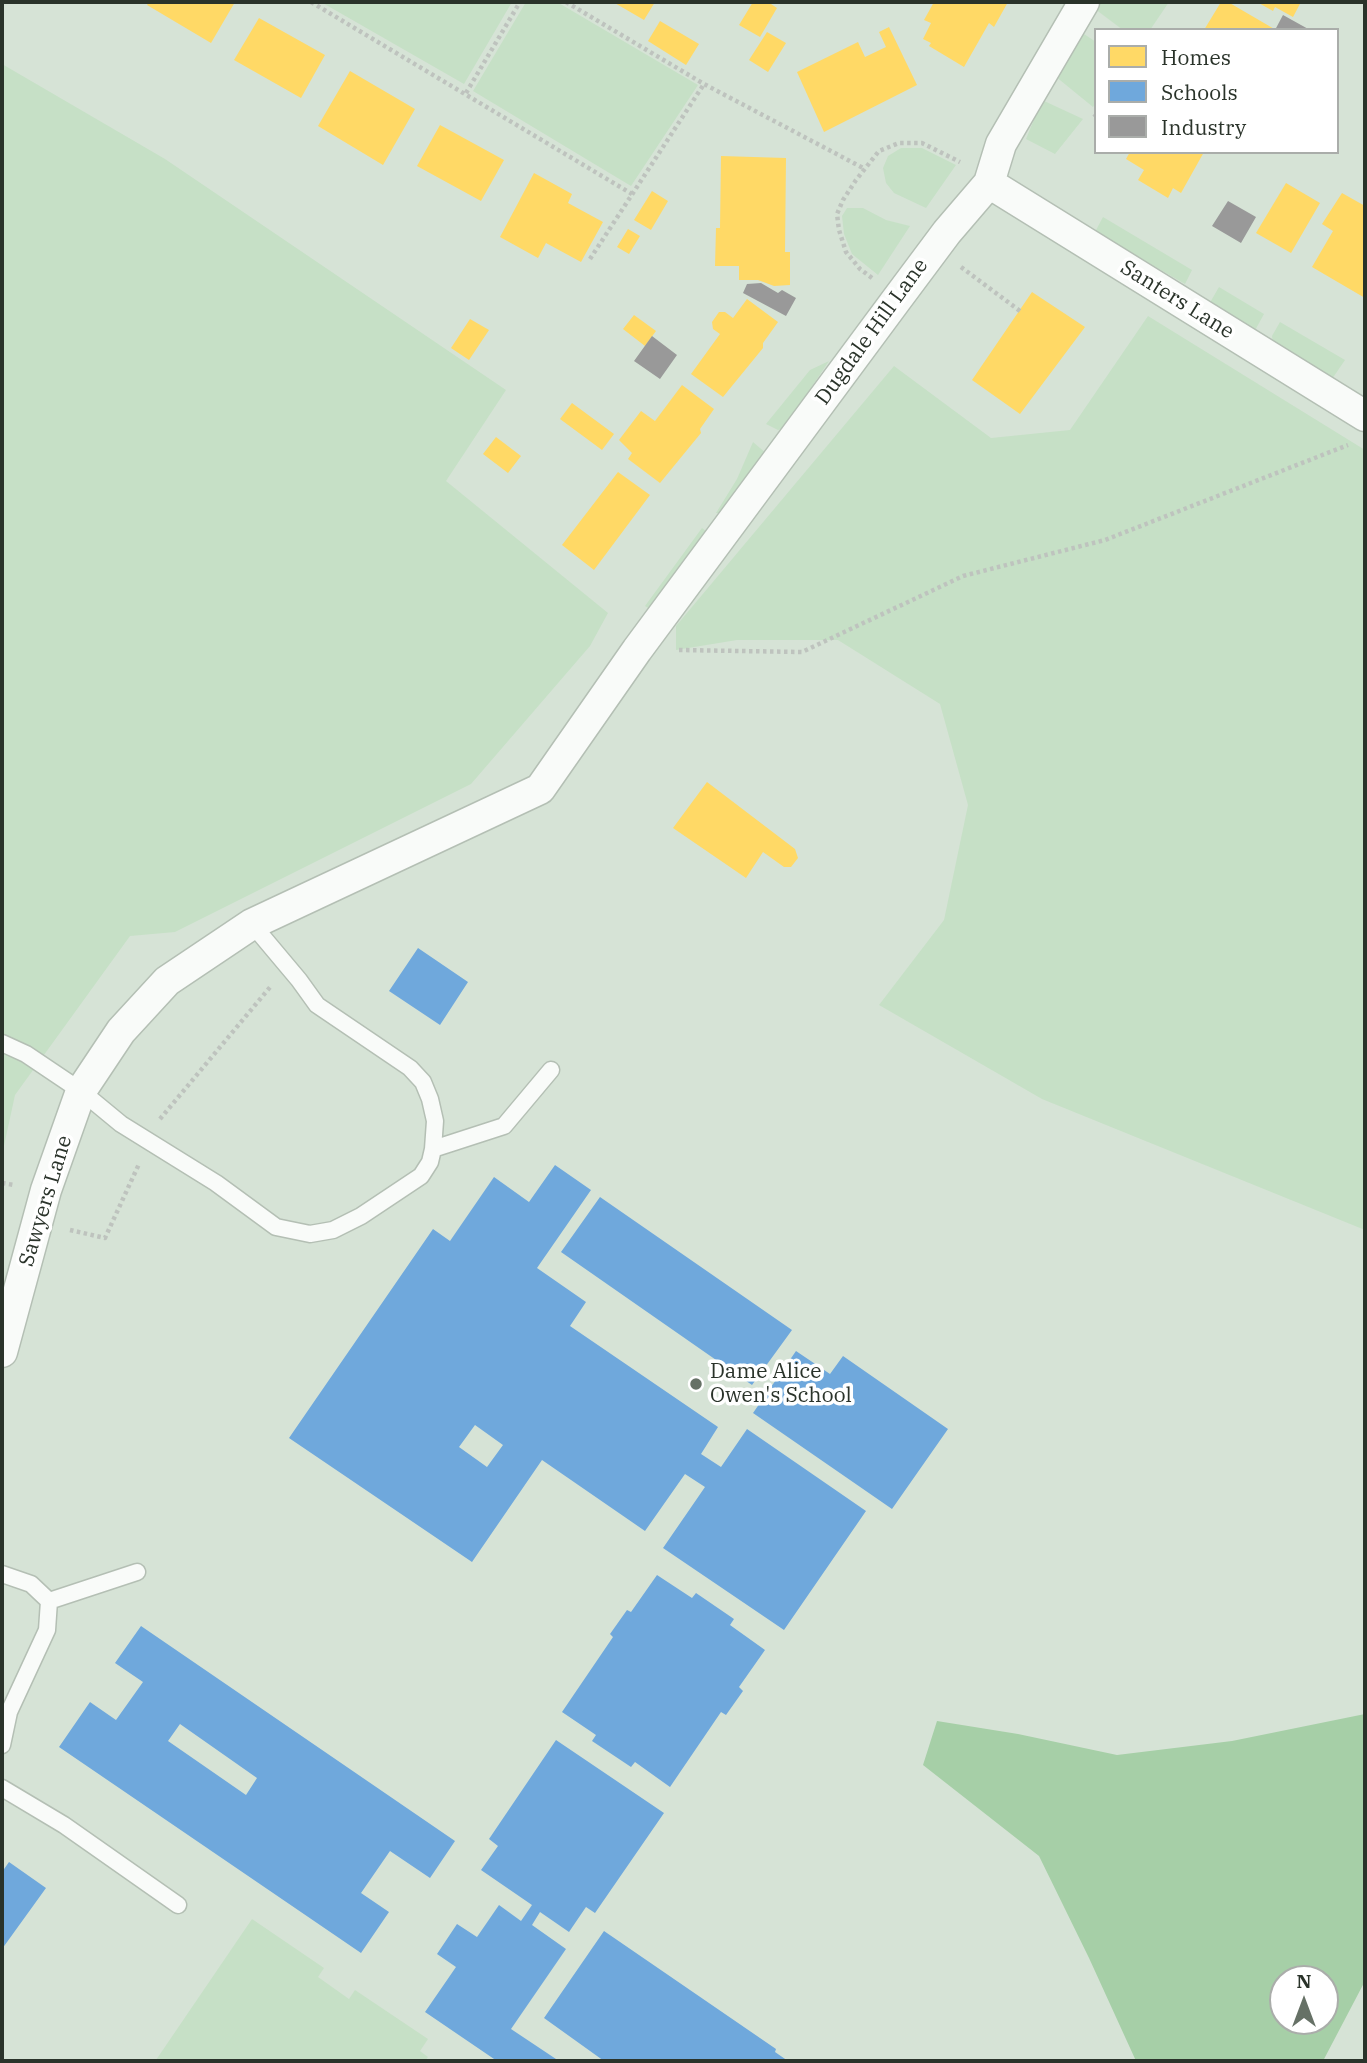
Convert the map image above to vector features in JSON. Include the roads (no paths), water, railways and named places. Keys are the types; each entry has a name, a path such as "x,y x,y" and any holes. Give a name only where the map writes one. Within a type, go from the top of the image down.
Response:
{"street":[{"name":"Dugdale Hill Lane","path":"251,924 540,789 638,650 947,232 989,183 1001,144 1084,2"},
{"name":"Santers Lane","path":"989,183 1365,416"},
{"name":"Sawyers Lane","path":"2,1352 46,1190 81,1091 121,1031 167,981 251,924"}],"lane":[{"path":"2,1043 26,1054 81,1091 121,1124 216,1183 276,1227 310,1234 333,1230 361,1216 421,1176 433,1149 435,1121 430,1100 423,1082 410,1068 317,1005 251,924"},
{"path":"433,1149 504,1126 551,1070"},
{"path":"49,1601 137,1572"},
{"path":"2,1574 31,1584 49,1601"},
{"path":"2,1745 9,1712 47,1630 49,1601"},
{"path":"2,1788 64,1825 178,1905"}],"place":[{"name":"Dame Alice Owen's School","path":"696,1384"}]}
